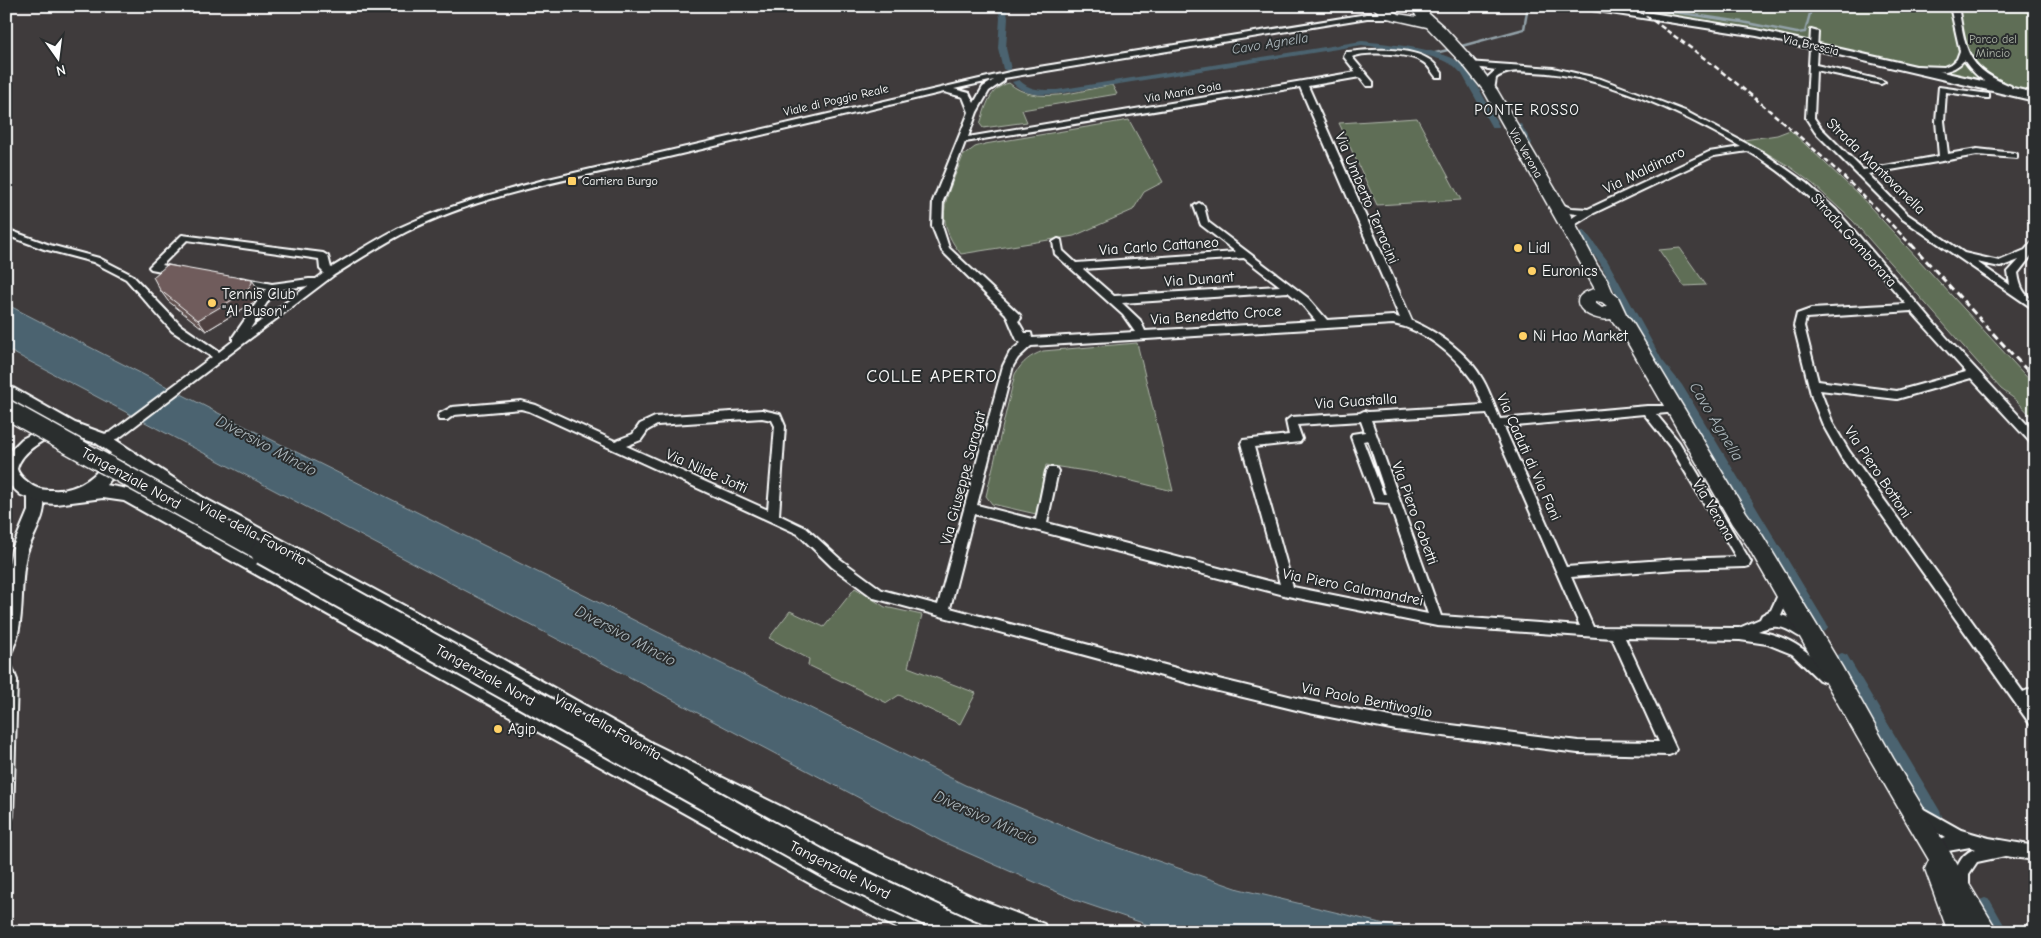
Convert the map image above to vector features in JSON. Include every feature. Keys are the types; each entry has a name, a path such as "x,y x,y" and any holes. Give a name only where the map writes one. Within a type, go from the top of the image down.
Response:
{"highway":[{"name":"Tangenziale Nord","path":"6,409 834,870 968,932"}],"main road":[{"path":"1378,6 1381,11 1389,16 1416,12"},
{"name":"Via Brescia","path":"1585,6 1757,33 2030,96"},
{"name":"Via Verona","path":"1416,12 1432,24 1456,48 1490,90 1590,268 1599,279 1603,304 1618,325 1634,342 1739,518 1754,558 1850,702 1884,766 1920,826"},
{"path":"6,390 72,428 112,442 114,463 104,476 85,489 66,496 50,498 36,495 14,481 10,474 8,460 33,438 52,429 72,428"},
{"name":"Viale della Favorita","path":"112,442 196,502 473,652 645,749 824,838 971,907 1036,932"},
{"name":"Viale della Favorita","path":"66,496 103,491 127,495 836,886 927,932"},
{"name":"Via Verona","path":"1739,518 1752,554 1800,631 1852,725 1884,766"},
{"path":"1920,826 1986,932"},
{"path":"1920,826 1961,932"}],"street":[{"path":"1367,16 1378,6"},
{"path":"1954,6 1963,53 1970,67 1971,74 1964,80 1957,72 1963,53"},
{"name":"Viale di Poggio Reale","path":"112,442 135,420 331,273 403,230 474,202 1014,73 1367,16 1389,16"},
{"name":"Strada Mantovanella","path":"1814,32 1810,118 1818,130 1904,216 2035,307"},
{"path":"1370,84 1348,57 1349,54 1381,51 1418,57 1426,61 1439,75"},
{"path":"1909,68 1940,70 1959,63"},
{"name":"Strada Gambarara","path":"1472,66 1549,70 1606,83 1672,110 1750,148 1803,185 1831,211 1973,374 2035,440"},
{"path":"1812,67 1881,82"},
{"path":"1970,67 1979,75 1995,84 2030,96"},
{"path":"1490,90 1492,77 1512,69"},
{"path":"1014,73 996,82 983,94 973,112 938,201 936,218 945,249 1012,318 1020,330 1022,340 1028,342"},
{"name":"Via Maria Goia","path":"962,140 1362,74"},
{"path":"973,112 966,95 967,87 971,83 978,87 983,94"},
{"name":"Via Umberto Terracini","path":"1303,84 1407,322"},
{"path":"1944,158 1940,121 1942,89 1986,96"},
{"path":"940,90 966,95"},
{"name":"Via Maria Goia","path":"967,127 980,134 994,136"},
{"path":"1712,154 1725,135"},
{"name":"Via Maldinaro","path":"1569,228 1572,222 1589,212 1712,154 1750,148"},
{"path":"1860,173 1977,152 2014,156"},
{"path":"1556,205 1570,211 1589,212"},
{"path":"1199,206 1204,223 1304,300 1323,324"},
{"path":"6,232 46,247 96,260 129,277 176,328 220,357"},
{"path":"192,273 154,267 185,237 323,256 325,269 331,273"},
{"path":"1058,242 1058,252 1121,307 1137,336"},
{"path":"1987,275 2013,272 2019,268 2026,253 2035,244"},
{"path":"1955,252 1971,258 2000,264"},
{"path":"1987,275 1991,267 2026,253"},
{"name":"Via Carlo Cattaneo","path":"1074,266 1246,255"},
{"path":"2013,272 2015,288 2025,301"},
{"path":"229,279 272,287 309,282 317,283"},
{"name":"Viale di Poggio Reale","path":"231,349 272,287"},
{"name":"Via Dunant","path":"1111,300 1289,289"},
{"name":"Via Piero Bottoni","path":"1914,307 1811,313 1801,316 1800,326 1817,398 1828,425 1845,454 2035,720"},
{"name":"Via Giuseppe Saragat","path":"1012,318 1015,340 1014,355"},
{"name":"Via Benedetto Croce","path":"1028,342 1393,320 1407,322"},
{"name":"Via Caduti di Via Fani","path":"1407,322 1434,339 1469,367 1478,381 1589,632"},
{"name":"Via Giuseppe Saragat","path":"943,610 1008,366 1014,355 1028,342"},
{"path":"1815,385 1897,395 1973,374"},
{"name":"Via Nilde Jotti","path":"443,417 452,411 521,405 532,408 802,531 836,562 878,594 943,610"},
{"name":"Via Guastalla","path":"1288,591 1247,443 1296,439 1291,421 1364,415 1491,409"},
{"path":"1497,423 1674,409"},
{"name":"Via Verona","path":"1647,410 1675,445 1754,558 1770,573 1800,631 1833,681 1850,702"},
{"path":"614,446 636,437 644,427 655,421 762,414 776,417 780,426 773,517"},
{"name":"Via Piero Gobetti","path":"1364,415 1437,620"},
{"path":"636,437 637,457"},
{"path":"1040,528 1052,471"},
{"path":"6,646 12,631 14,575 18,556 37,505 36,495"},
{"path":"33,518 50,504 66,496"},
{"name":"Via Piero Calamandrei","path":"970,508 1040,528 1288,591 1437,620 1589,632 1740,634 1779,640 1797,649 1824,676"},
{"path":"1563,572 1754,558"},
{"name":"Via Piero Calamandrei","path":"1740,634 1776,614 1781,601"},
{"name":"Via Paolo Bentivoglio","path":"943,610 1210,683 1309,707 1396,724 1578,747 1669,749 1616,633"},
{"name":"Via Piero Calamandrei","path":"1757,625 1779,620 1800,631"},
{"name":"Via Piero Calamandrei","path":"1779,640 1800,631"},
{"path":"6,669 11,680 6,816"},
{"path":"2021,700 2035,693"},
{"path":"1904,799 1933,824 1952,834 1972,841 2035,853"},
{"path":"1938,855 1944,845 1972,841"},
{"path":"1964,897 1961,880 1962,872 1973,856 1995,851 2019,851"}],"green space":[{"name":"Parco del Mincio","path":"1642,6 2035,6 2035,97 1778,38 1661,18"},
{"path":"1009,83 1020,90 1032,94 1059,95 1112,85 1117,94 1022,110 1027,122 983,128 980,124 989,99 997,89"},
{"path":"1417,118 1461,200 1377,205 1339,123"},
{"path":"1129,120 1163,182 1144,192 1133,210 1074,236 961,254 952,241 944,217 948,194 963,156 975,147 985,144"},
{"path":"1790,130 1859,195 2035,386 2035,420 2016,400 2001,389 1853,221 1813,184 1789,166 1744,140 1777,135"},
{"path":"1680,248 1706,285 1684,286 1659,250"},
{"path":"1137,343 1173,491 1099,473 1046,465 1036,514 992,504 986,496 1015,374 1024,362 1043,351"},
{"path":"855,588 885,607 922,615 908,667 976,693 960,724 899,695 887,703 808,665 809,659 769,638 790,611 824,627"}],"water":[{"name":"Diversivo Mincio","path":"6,304 226,417 965,785 1097,840 1239,889 1397,927 1426,932 1169,932 1078,901 943,842 6,349"}],"building":[{"name":"Tennis Club \"Al Buson\"","path":"167,265 252,280 252,283 246,292 198,320 160,290 153,277"}],"waterway":[{"name":"Cavo Agnella","path":"1002,6 1004,18 1002,48 1007,69"},
{"path":"1458,47 1524,29 1528,6"},
{"path":"1640,7 1742,22 1797,33 1805,32 1812,6"},
{"name":"Cavo Agnella","path":"1016,82 1030,91 1057,92 1362,43 1423,52 1445,58 1457,64 1465,73 1495,126"},
{"path":"1431,54 1452,49"},
{"name":"Cavo Agnella","path":"1518,126 1528,143"},
{"name":"Cavo Agnella","path":"1582,233 1604,262 1658,362 1678,388 1822,627"},
{"name":"Cavo Agnella","path":"1842,659 1935,816"},
{"name":"Cavo Agnella","path":"1985,905 2001,932"}],"railway":[{"path":"1632,6 1707,60 1778,118 1847,180 1912,246"},
{"path":"1911,244 2035,379"}],"place":[{"name":"Cartiera Burgo","path":"572,181"},
{"name":"Lidl","path":"1518,248"},
{"name":"Euronics","path":"1532,271"},
{"name":"Tennis Club \"Al Buson\"","path":"212,303"},
{"name":"Ni Hao Market","path":"1523,336"},
{"name":"Agip","path":"498,729"}],"district":[{"name":"PONTE ROSSO","path":"1527,110"},
{"name":"COLLE APERTO","path":"932,376"}]}
